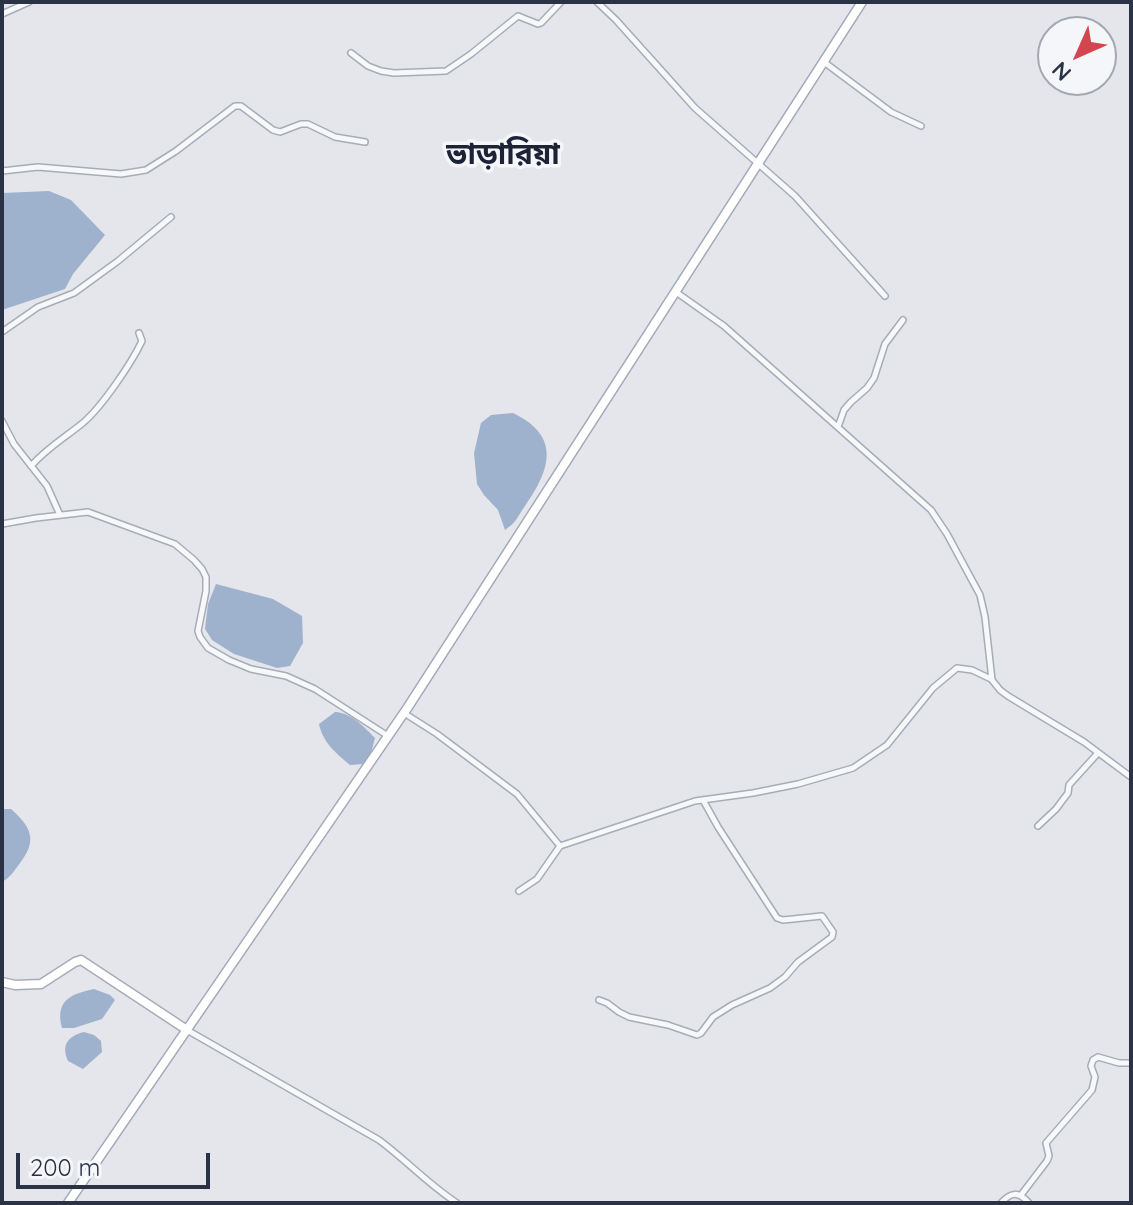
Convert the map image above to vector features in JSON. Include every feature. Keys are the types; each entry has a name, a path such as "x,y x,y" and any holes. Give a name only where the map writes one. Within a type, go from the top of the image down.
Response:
{"main road":[{"path":"68,1203 404,713 862,2"},
{"path":"2,982 41,984 81,960 187,1030"}],"street":[{"path":"2,14 29,2"},
{"path":"351,53 368,66 381,71 446,71 518,16 538,24 561,2"},
{"path":"597,2 695,108 795,196 885,296"},
{"path":"824,62 891,112 921,126"},
{"path":"2,171 38,167 121,174 146,170 235,106 241,106 280,132 308,124 335,137 365,142"},
{"path":"2,332 38,307 74,293 171,217"},
{"path":"676,292 724,326 931,510 980,595 992,680"},
{"path":"838,427 844,410 874,378 885,344 903,320"},
{"path":"31,466 47,449 85,421 103,399 136,353 142,341 139,333"},
{"path":"2,421 14,444 47,486 60,515"},
{"path":"2,524 88,512 175,544 194,560 206,577 198,631 208,648 251,669 286,676 315,689 388,736"},
{"path":"519,891 537,879 560,846 695,801 753,793 853,768 887,745 933,688 957,668 972,670 992,680 1008,696 1084,742 1131,777"},
{"path":"404,713 517,794 560,846"},
{"path":"1038,826 1056,809 1068,793 1069,785 1098,753"},
{"path":"599,1000 629,1017 697,1035 713,1017 770,988 832,937 833,932 822,916 777,918 703,800"},
{"path":"187,1030 379,1140 406,1160 436,1190 457,1203"},
{"path":"1021,1195 1047,1161 1046,1143 1092,1090 1095,1077 1091,1066 1093,1060 1098,1057 1131,1063"},
{"path":"1001,1203 1009,1195 1021,1195 1029,1203"}],"water":[{"path":"49,191 71,200 105,235 73,274 65,289 2,310 2,193"},
{"path":"513,413 539,432 547,454 541,479 534,492 515,521 505,530 498,510 477,484 474,453 481,423 491,415"},
{"path":"216,584 273,599 302,616 303,643 290,666 277,668 234,654 212,640 205,629 208,604"},
{"path":"335,712 352,718 375,738 364,764 350,765 324,737 319,724"},
{"path":"2,809 11,809 18,816 30,834 30,841 26,855 2,882"},
{"path":"94,989 115,1000 102,1019 74,1028 62,1028 61,1011 66,1000"},
{"path":"84,1032 101,1041 102,1052 83,1069 68,1061 65,1050 70,1039"}],"district":[{"name":"ভাড়ারিয়া","path":"503,155"}]}
